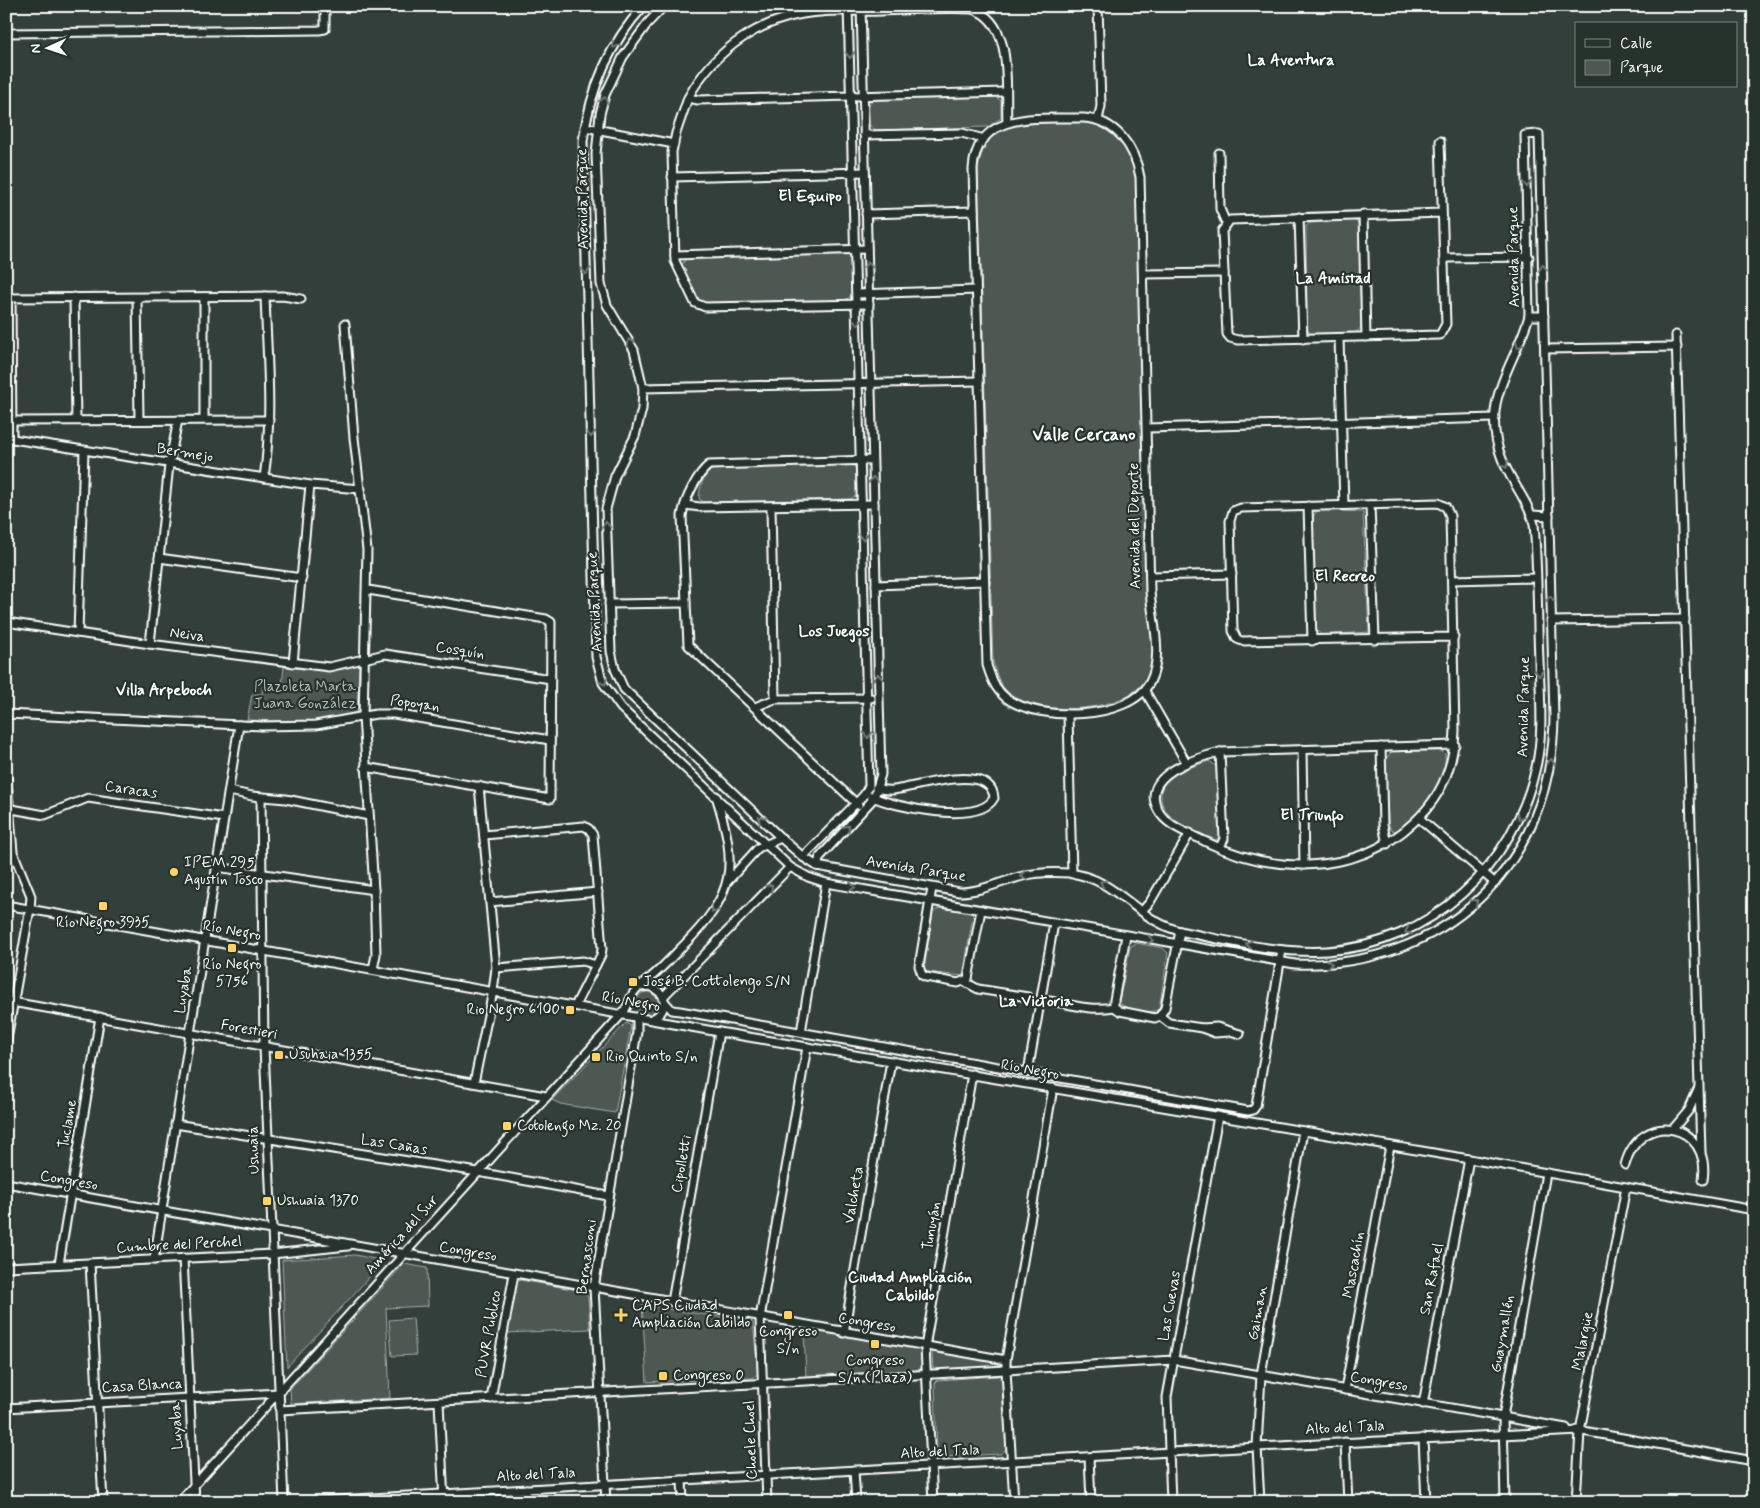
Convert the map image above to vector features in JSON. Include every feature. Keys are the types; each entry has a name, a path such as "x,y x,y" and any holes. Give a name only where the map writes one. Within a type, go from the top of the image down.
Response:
{"street":[{"path":"6,33 319,30 325,29 326,26 325,6"},
{"name":"Avenida Parque","path":"644,6 628,25 607,57 592,94 585,127 582,172 598,671 611,696 621,708 790,867 808,877 826,883 1280,962 1315,965 1348,963 1405,947 1429,936 1462,914 1495,883 1527,836 1537,812 1551,766 1554,718 1538,134 1525,135 1529,316 1521,340 1497,392 1495,418 1502,458 1532,515 1536,578 1540,723 1537,766 1524,808 1516,826 1484,874 1432,919 1391,938 1343,950 1282,950 1180,931 1162,925 1107,885 1087,876 1032,874 966,892 932,888 817,866 781,838 624,689 612,661 608,604 607,501 615,476 635,436 642,409 643,388 634,350 607,304 601,284 596,154 598,129 605,95 623,57 648,23 664,6"},
{"path":"1098,6 1101,106 1098,120"},
{"path":"803,857 866,793 869,786 862,460 848,9"},
{"path":"869,304 701,307 695,302 678,272 675,255 672,177 674,144 688,98 702,74 733,44 760,27 787,18 809,13 848,9 965,9 983,13 995,24 1002,38 1007,122"},
{"path":"817,866 820,858 874,798 879,789 881,774 861,9"},
{"path":"688,98 698,100 1005,92"},
{"name":"Avenida del Deporte","path":"1084,118 1098,120 1109,125 1124,139 1138,165 1143,274 1150,576 1157,655 1153,674 1145,691 1120,704 1068,715 1038,711 1014,702 1006,697 993,682 987,665 974,162 984,139 990,132 1007,122 1024,119 1084,118"},
{"path":"585,127 674,144"},
{"path":"864,135 962,133 984,139"},
{"path":"1440,141 1446,324 1443,332 1435,336 1238,340 1230,338 1225,329 1222,231 1226,223 1234,219 1442,212"},
{"path":"1219,153 1220,209 1226,223"},
{"path":"672,177 865,172"},
{"path":"866,214 974,211"},
{"path":"1363,214 1366,337"},
{"path":"1299,217 1303,339"},
{"path":"675,255 867,249"},
{"path":"1444,258 1529,257"},
{"path":"1143,274 1224,273"},
{"path":"857,294 976,290"},
{"path":"264,478 269,450 265,296"},
{"path":"9,438 12,421 8,298 265,296 301,299"},
{"path":"74,297 76,420"},
{"path":"204,297 204,419"},
{"path":"137,298 140,419"},
{"path":"1529,316 1544,316"},
{"path":"345,324 354,438 366,533 368,590 363,716 374,890 376,955 373,969"},
{"path":"1676,335 1701,1152 1705,1168 1704,1180"},
{"path":"1339,338 1344,505"},
{"path":"1545,349 1676,346"},
{"path":"643,388 979,380"},
{"path":"1147,428 1495,418"},
{"path":"12,421 140,419 269,420"},
{"path":"150,644 168,464 178,420"},
{"name":"Bermejo","path":"9,438 310,485 361,489"},
{"path":"78,633 84,450"},
{"path":"863,810 688,644 682,516 685,505 703,471 714,464 872,460"},
{"path":"293,663 310,485"},
{"path":"1454,637 1247,642 1237,639 1233,631 1230,520 1234,511 1241,508 1438,503 1446,507 1450,516 1454,637 1455,745 1452,760 1444,782 1429,807 1419,818 1387,844 1344,862 1304,866 1259,860 1220,847 1163,818 1154,799 1156,786 1161,780 1186,762 1220,752 1455,745"},
{"path":"685,505 700,507 874,504"},
{"path":"1370,505 1375,640"},
{"path":"771,506 775,699"},
{"path":"1308,506 1312,641"},
{"path":"1532,515 1549,516"},
{"path":"159,558 302,578"},
{"path":"1150,576 1232,574"},
{"path":"1452,580 1536,578"},
{"path":"876,585 984,581"},
{"path":"365,767 550,799 551,622 546,619 368,590"},
{"path":"608,604 686,603"},
{"path":"1551,621 1685,619"},
{"name":"Neiva","path":"6,622 150,644 329,667 364,658"},
{"name":"Cosquín","path":"364,658 385,654 551,679"},
{"path":"1145,691 1186,762"},
{"path":"755,707 775,699 878,698"},
{"name":"Popoyan","path":"6,714 239,725 316,726 363,716 394,714 550,740"},
{"path":"1068,715 1072,874"},
{"name":"Luyaba","path":"154,1260 239,725"},
{"path":"1381,747 1383,825 1387,844"},
{"path":"1302,749 1304,866"},
{"path":"1220,752 1224,838 1220,847"},
{"path":"6,769 7,808 13,852 31,896 30,909 10,1002 6,1045"},
{"path":"701,782 711,772"},
{"path":"866,793 874,798 954,813 984,807 994,798 991,789 984,782 965,778 947,779 894,790 869,786"},
{"path":"474,1082 496,968 480,786"},
{"path":"229,791 286,799 368,816"},
{"path":"637,1017 632,1011 631,996 639,986 654,975 706,923 719,903 730,863 730,846 716,796"},
{"name":"Ushuaia","path":"261,797 260,872 264,1047 284,1502"},
{"name":"Caracas","path":"7,808 45,815 88,798 224,818"},
{"path":"1419,818 1495,883"},
{"path":"484,835 584,826 593,835 602,949 575,1006"},
{"path":"1142,912 1150,902 1190,833"},
{"path":"725,886 749,857 765,844 781,838"},
{"path":"216,867 374,890"},
{"path":"664,1000 790,867"},
{"path":"801,1032 826,883"},
{"path":"932,888 919,966 920,971 926,977 958,983 965,982 978,989 1028,997"},
{"path":"490,902 598,892"},
{"name":"Río Negro","path":"6,905 719,1032 1469,1159 1754,1210"},
{"path":"965,982 970,974 981,910"},
{"path":"1028,1072 1054,923"},
{"path":"1050,1001 1075,1003 1100,1010 1114,1007 1120,1011 1155,1018 1160,1016 1166,1008 1180,931"},
{"path":"1114,1007 1126,936"},
{"path":"1280,962 1282,950"},
{"path":"496,968 583,961 596,964"},
{"name":"Río Negro","path":"664,1000 672,1010 1248,1111 1256,1106 1280,962"},
{"path":"639,986 651,986 659,990 664,1000 663,1010 652,1019"},
{"name":"Forestieri","path":"10,1002 546,1096"},
{"name":"América del Sur","path":"179,1502 630,1003"},
{"path":"1160,1016 1169,1023 1202,1028 1217,1027 1228,1032 1240,1034"},
{"name":"Bernasconi","path":"606,1502 594,1288 637,1032 637,1017"},
{"name":"Tuclame","path":"58,1264 100,1018"},
{"name":"Cipolletti","path":"672,1302 719,1032"},
{"name":"Choele Choel","path":"768,1502 760,1318 807,1046"},
{"name":"Valcheta","path":"844,1333 891,1061"},
{"name":"Tunuyán","path":"933,1502 925,1347 972,1074"},
{"path":"1673,1129 1689,1110 1699,1086"},
{"path":"1014,1502 1006,1360 1053,1088"},
{"name":"Las Cuevas","path":"1171,1502 1166,1404 1218,1116"},
{"name":"Las Cañas","path":"175,1124 478,1172 608,1196"},
{"path":"1625,1164 1628,1152 1636,1141 1647,1133 1660,1129 1673,1129 1686,1134 1696,1143 1701,1152"},
{"name":"Gaiman","path":"1260,1502 1257,1447 1261,1375 1303,1131"},
{"name":"Mascachín","path":"1345,1390 1390,1146"},
{"name":"San Rafael","path":"1423,1404 1469,1159"},
{"name":"Guaymallén","path":"1505,1502 1503,1418 1546,1173"},
{"name":"Congreso","path":"6,1183 844,1333 1006,1360"},
{"name":"Malargüe","path":"1576,1502 1580,1431 1626,1187"},
{"name":"Cumbre del Perchel","path":"6,1267 272,1254 330,1249 352,1245"},
{"name":"Luyaba","path":"183,1258 195,1502"},
{"path":"90,1263 102,1502"},
{"name":"PUVR Publico","path":"491,1399 514,1274"},
{"name":"Congreso","path":"280,1410 926,1376 1174,1360 1754,1461"},
{"name":"Casa Blanca","path":"6,1408 279,1393"},
{"path":"439,1402 444,1502"},
{"name":"Alto del Tala","path":"302,1502 360,1501 605,1484 1502,1433 1580,1431"},
{"path":"1423,1438 1426,1502"},
{"path":"1345,1442 1348,1502"},
{"path":"1089,1457 1091,1502"},
{"path":"854,1470 856,1502"},
{"path":"682,1480 683,1502"},
{"path":"526,1489 526,1502"}],"green space":[{"path":"996,97 1001,101 1001,118 988,127 876,130 869,125 868,113 870,102 876,98"},
{"path":"1092,121 1100,124 1119,140 1136,168 1150,611 1154,660 1149,675 1139,688 1124,697 1105,704 1063,709 1024,702 1010,694 998,679 993,661 978,169 986,145 1001,130 1018,124"},
{"path":"1353,220 1357,222 1359,227 1361,328 1355,333 1311,335 1307,329 1306,226 1310,223"},
{"path":"847,253 852,259 853,295 845,300 702,303 682,265 685,259 689,258"},
{"path":"854,466 858,473 858,495 850,499 704,502 699,499 703,481 707,474 714,469"},
{"path":"1317,510 1363,512 1369,632 1322,635 1315,629 1313,517"},
{"name":"Plazoleta Marta Juana González","path":"359,664 357,714 305,722 247,720 252,694 262,694 263,684 282,684 284,667 331,670"},
{"path":"1392,751 1442,751 1445,754 1442,774 1429,797 1412,818 1395,831 1391,830 1388,822 1385,760"},
{"path":"1209,761 1216,766 1220,834 1219,838 1215,840 1180,824 1166,812 1162,804 1161,795 1164,784 1173,776"},
{"path":"939,908 970,912 973,915 963,976 927,972 924,970 933,912"},
{"path":"1136,943 1163,948 1168,953 1159,1009 1155,1011 1132,1010 1119,1002 1130,947"},
{"path":"647,992 655,995 658,1003 655,1011 647,1014 639,1011 636,1003 639,995"},
{"path":"626,1023 631,1026 615,1113 560,1104 552,1100"},
{"path":"355,1255 384,1261 287,1367 282,1260"},
{"path":"404,1264 427,1268 428,1306 386,1308 390,1398 291,1404 290,1389"},
{"path":"520,1280 583,1291 588,1297 590,1329 507,1333 515,1285"},
{"path":"642,1305 753,1322 758,1373 753,1378 647,1382"},
{"path":"413,1318 416,1355 392,1356 389,1320"},
{"path":"804,1329 919,1349 922,1353 923,1366 917,1372 806,1378"},
{"path":"935,1350 999,1361 999,1367 937,1370 933,1368 932,1353"},
{"path":"998,1376 1002,1381 1006,1449 1001,1454 940,1457 937,1454 935,1383 938,1380"}],"place":[{"name":"IPEM 295 Agustín Tosco","path":"174,872"},
{"name":"Río Negro 3935","path":"103,906"},
{"name":"Río Negro 5756","path":"232,948"},
{"name":"José B. Cottolengo S/N","path":"633,982"},
{"name":"Rio Negro 6100","path":"570,1010"},
{"name":"Usuhaia 1355","path":"279,1055"},
{"name":"Rio Quinto S/n","path":"596,1057"},
{"name":"Cotolengo Mz. 20","path":"507,1126"},
{"name":"Ushuaia 1370","path":"267,1201"},
{"name":"CAPS Ciudad Ampliación Cabildo","path":"621,1315"},
{"name":"Congreso S/n","path":"788,1315"},
{"name":"Congreso S/n (Plaza)","path":"875,1344"},
{"name":"Congreso 0","path":"663,1376"}],"district":[{"name":"La Aventura","path":"1291,60"},
{"name":"El Equipo","path":"810,196"},
{"name":"La Amistad","path":"1333,278"},
{"name":"Valle Cercano","path":"1084,435"},
{"name":"El Recreo","path":"1345,576"},
{"name":"Los Juegos","path":"834,631"},
{"name":"Villa Arpeboch","path":"164,690"},
{"name":"El Triunfo","path":"1312,815"},
{"name":"La Victoria","path":"1036,1001"},
{"name":"Ciudad Ampliación Cabildo","path":"910,1286"}]}
